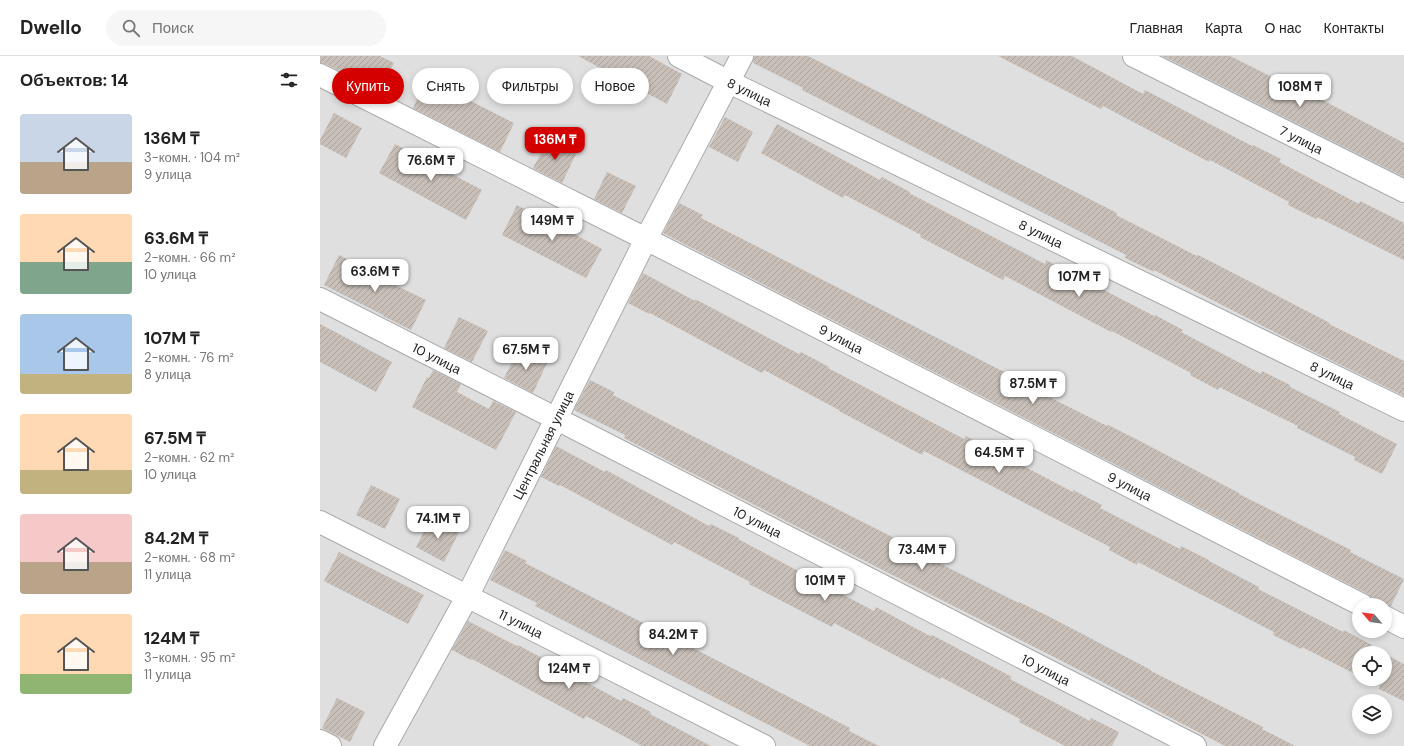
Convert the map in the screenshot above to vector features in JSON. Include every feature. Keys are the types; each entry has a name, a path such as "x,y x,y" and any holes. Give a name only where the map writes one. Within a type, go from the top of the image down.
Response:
{"street":[{"name":"8 улица","path":"679,56 728,82 1404,410"},
{"name":"Центральная улица","path":"385,746 467,597 646,239 742,56"},
{"name":"7 улица","path":"1134,56 1404,191"},
{"name":"9 улица","path":"320,75 646,239 1352,600"},
{"name":"10 улица","path":"320,299 1194,746"},
{"name":"11 улица","path":"320,522 764,746"},
{"path":"1392,621 1404,627"},
{"path":"320,741 330,746"}],"shaded area":[{"path":"320,56 1404,56 1404,746 320,746"}],"building":[{"path":"320,56 380,56 394,63 392,68 334,68 320,63"},
{"path":"578,56 649,56 682,74 667,104 649,94 649,68 600,68"},
{"path":"754,56 808,56 1117,213 1116,215 1197,256 1198,255 1330,323 1329,324 1404,361 1404,396 1286,338 1154,270 1154,272 1125,258 1126,255 802,90 803,88 753,63"},
{"path":"998,56 1072,56 1143,94 1145,90 1252,146 1253,145 1281,159 1279,162 1359,204 1360,201 1404,223 1404,260 1317,217 1316,219 1288,205 1289,202 1210,160 1209,162 1103,106 1101,109"},
{"path":"1162,56 1230,56 1284,83 1284,81 1313,95 1404,143 1404,177"},
{"path":"415,104 477,104 514,123 500,152 413,108"},
{"path":"334,113 362,128 346,158 320,144 320,140"},
{"path":"725,117 753,132 738,162 709,147"},
{"path":"777,124 880,180 882,177 910,192 909,193 1045,264 1046,260 1154,316 1155,315 1183,330 1181,332 1261,374 1262,371 1290,385 1290,387 1340,412 1339,414 1397,444 1382,474 1354,460 1355,457 1297,428 1298,426 1219,387 1218,390 1190,375 1191,373 1112,331 1111,332 1005,276 1003,280 920,237 921,235 845,195 843,198 761,153"},
{"path":"548,140 576,154 562,183 533,168"},
{"path":"395,144 482,190 466,220 379,173"},
{"path":"607,172 636,186 622,213 594,199"},
{"path":"679,203 703,215 701,218 1026,383 1025,385 1136,439 1404,579 1392,604 1392,598 1372,598 1368,594 663,233"},
{"path":"517,205 602,249 586,278 502,235"},
{"path":"339,255 367,269 366,271 426,300 411,330 324,285"},
{"path":"643,273 799,354 801,352 829,367 828,368 964,439 966,436 1073,492 1073,490 1102,505 1100,508 1180,549 1181,546 1209,560 1259,587 1258,589 1343,632 1344,630 1352,634 1352,638 1359,638 1372,645 1352,646 1352,672 1302,647 1301,649 1273,635 1274,632 1138,562 1137,565 1109,550 1110,547 924,451 922,455 764,370 762,373 650,313 649,314 628,303"},
{"path":"459,317 488,331 472,362 444,348"},
{"path":"320,324 392,362 376,392 320,362"},
{"path":"519,349 547,363 533,393 504,378"},
{"path":"433,370 461,384 457,392 489,409 493,401 516,412 496,450 412,407 427,377 429,378"},
{"path":"590,380 614,392 613,395 938,560 937,562 1048,616 1151,671 1263,727 1262,729 1295,746 1225,746 1056,658 624,438 625,435 574,410"},
{"path":"556,446 605,472 606,470 709,526 711,524 739,538 738,539 874,611 876,607 928,635 932,635 1012,677 1010,679 1090,721 1091,718 1119,732 1112,746 1065,746 1019,722 1020,719 941,677 940,679 834,623 832,627 749,584 750,582 674,542 672,545 560,485 559,486 541,477"},
{"path":"371,485 400,499 385,529 356,515"},
{"path":"431,518 459,532 444,562 416,547"},
{"path":"505,550 527,561 525,563 850,728 849,731 879,746 810,746 535,606 537,603 490,580"},
{"path":"339,552 424,595 408,624 324,581"},
{"path":"468,621 517,646 518,645 621,701 623,698 651,712 650,714 711,746 642,746 586,716 584,719 472,659 471,660 452,650"},
{"path":"1392,658 1404,664 1404,701 1379,689 1380,686 1392,686"},
{"path":"337,698 365,712 350,742 322,728"}]}
